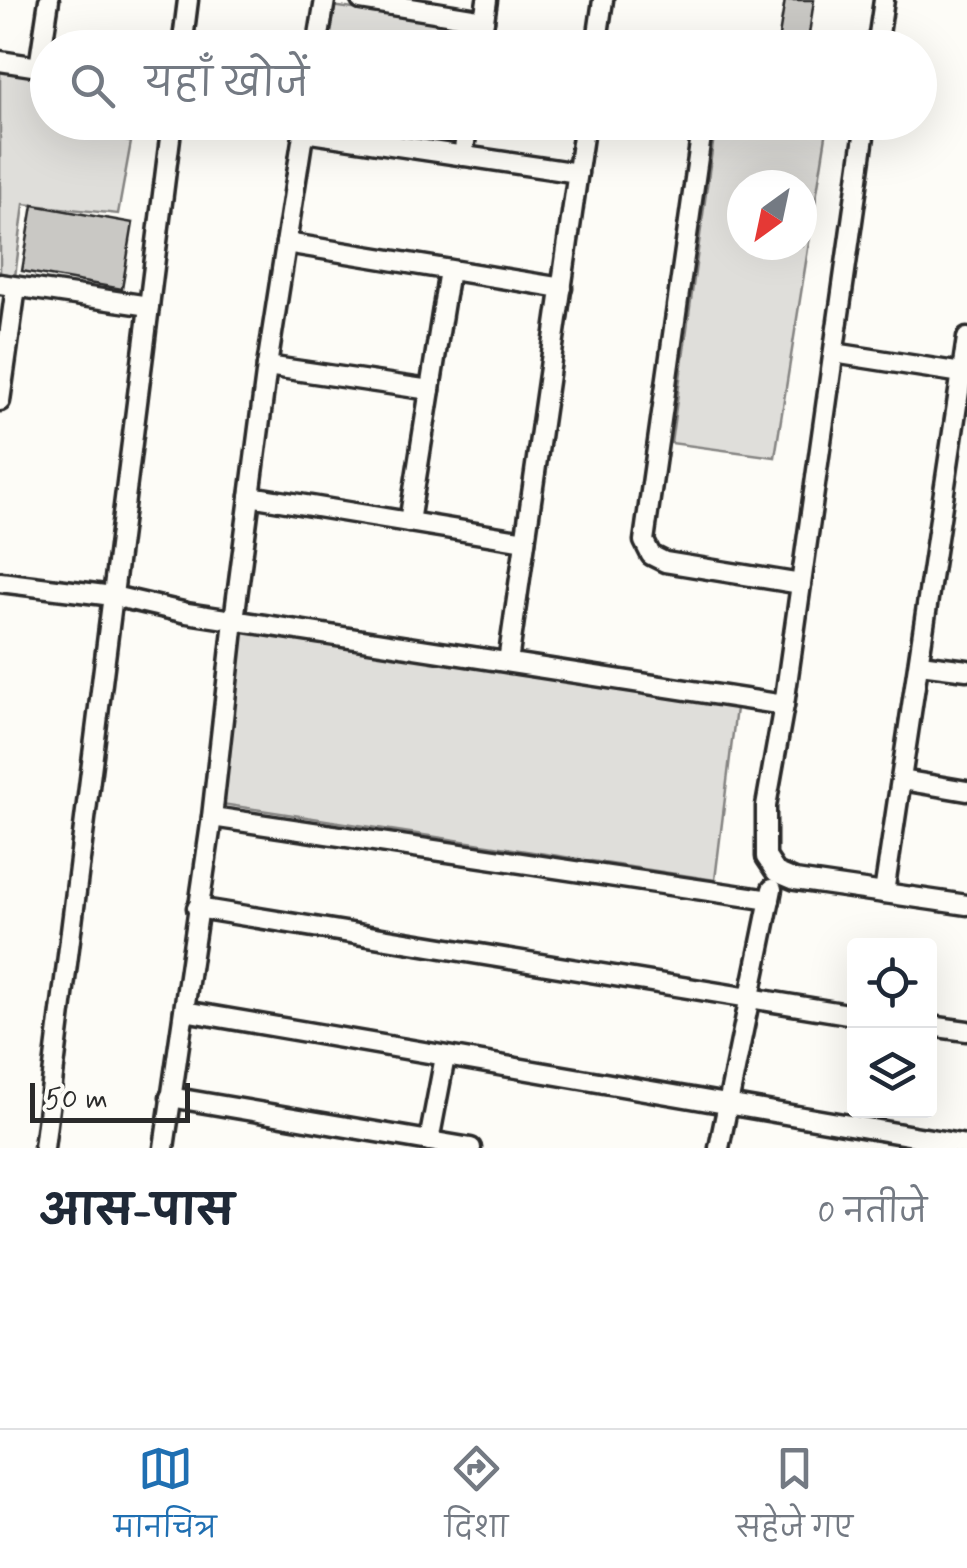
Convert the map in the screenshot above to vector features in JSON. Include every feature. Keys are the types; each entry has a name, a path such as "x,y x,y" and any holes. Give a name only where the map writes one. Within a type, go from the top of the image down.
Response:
{"street":[{"path":"46,30 48,0"},
{"path":"184,30 188,0"},
{"path":"320,30 325,0"},
{"path":"362,0 484,20"},
{"path":"483,30 488,0"},
{"path":"599,30 603,0"},
{"path":"880,30 884,0"},
{"path":"0,61 30,66"},
{"path":"44,1148 170,140"},
{"path":"164,1148 212,817 250,496 302,140"},
{"path":"375,140 578,173"},
{"path":"463,156 465,140"},
{"path":"508,662 583,140"},
{"path":"700,140 644,541 651,555 665,562 802,584"},
{"path":"864,140 802,584 766,806 766,857 776,872 795,880 967,906"},
{"path":"286,243 562,288"},
{"path":"409,522 449,270"},
{"path":"0,401 8,286 150,306"},
{"path":"884,893 967,338"},
{"path":"834,353 962,372"},
{"path":"268,366 430,390"},
{"path":"250,496 525,541"},
{"path":"0,582 113,596 234,620 784,704"},
{"path":"920,664 967,670"},
{"path":"902,780 967,792"},
{"path":"212,817 770,900"},
{"path":"718,1148 776,872"},
{"path":"197,908 847,1013"},
{"path":"184,1011 966,1147 967,1136"},
{"path":"937,1027 967,1031"},
{"path":"440,1144 445,1057"},
{"path":"170,1098 471,1148"}],"shaded area":[{"path":"332,6 474,26 473,30 329,30"},
{"path":"0,66 30,70 30,140 131,142 118,214 24,204 15,277 0,275"},
{"path":"403,140 460,140 459,149"},
{"path":"713,140 825,140 817,192 817,170 727,170 727,260 806,260 775,457 671,443"},
{"path":"239,627 736,708 715,880 222,804"}],"building":[{"path":"785,0 814,0 810,30 780,30"},
{"path":"33,205 133,223 122,289 22,271"}]}
